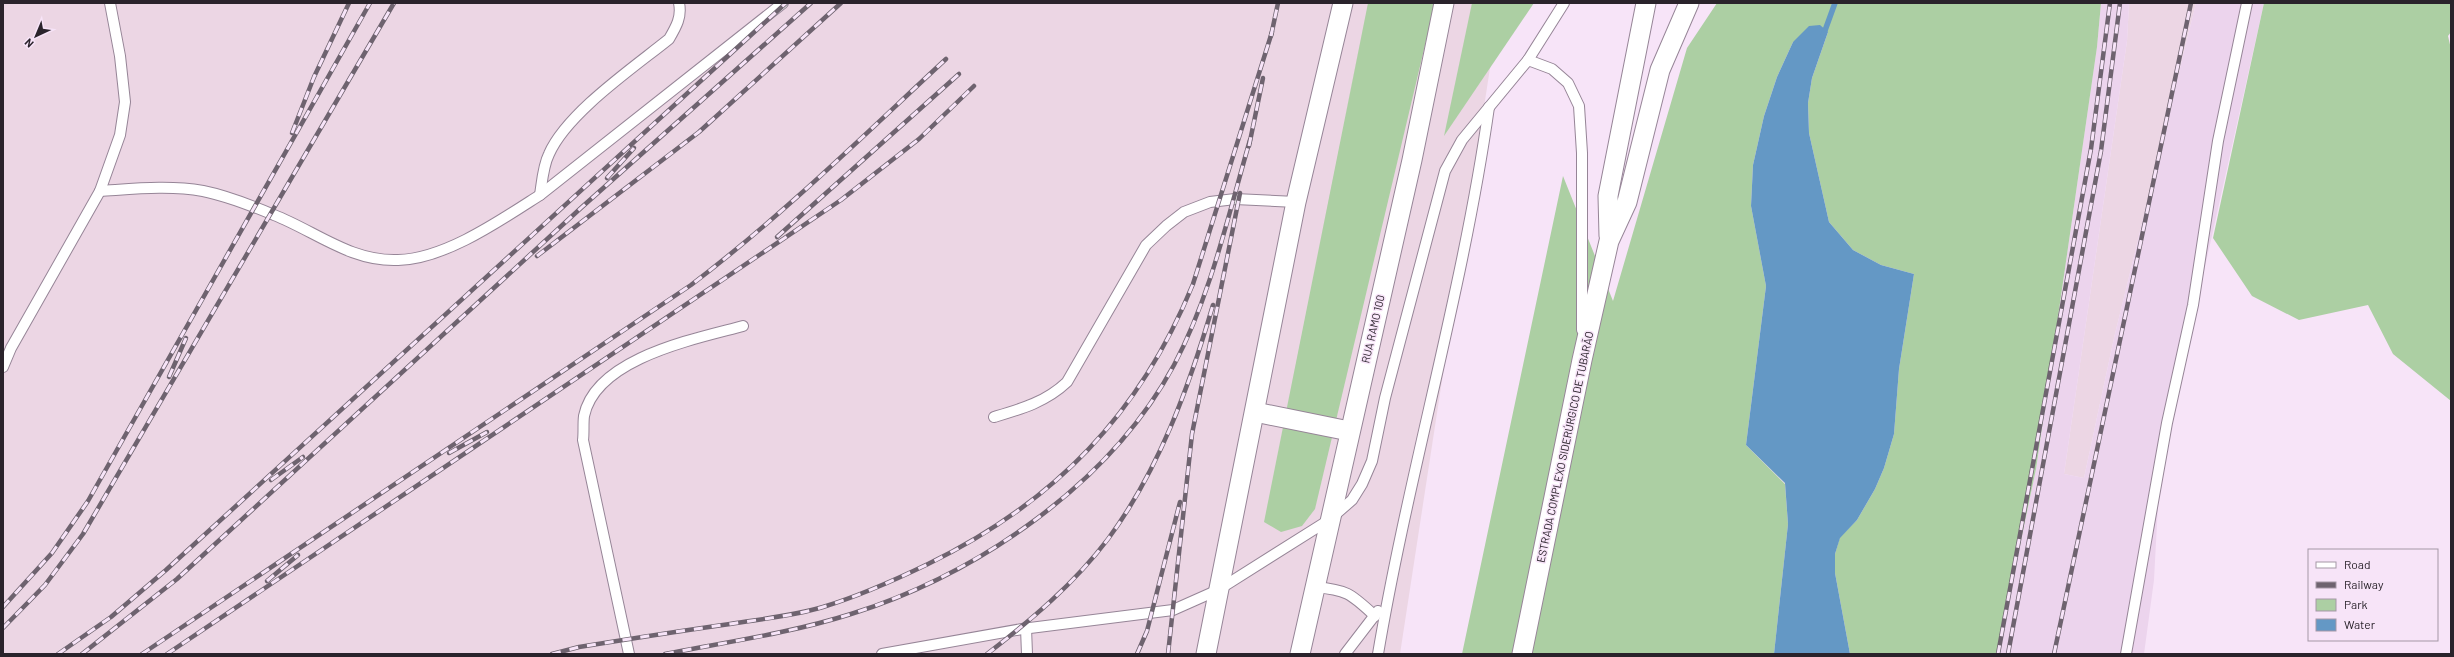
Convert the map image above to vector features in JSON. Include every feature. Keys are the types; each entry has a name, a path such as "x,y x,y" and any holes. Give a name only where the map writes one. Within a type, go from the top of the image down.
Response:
{"street":[{"path":"1206,654 1296,202 1343,3"},
{"name":"RUA RAMO 100","path":"1300,654 1349,431 1412,160 1444,3"},
{"name":"ESTRADA COMPLEXO SIDERÚRGICO DE TUBARÃO","path":"1609,241 1608,196 1646,3"},
{"name":"ESTRADA COMPLEXO SIDERÚRGICO DE TUBARÃO","path":"1522,654 1582,360 1609,241 1627,202 1660,70 1689,3"},
{"path":"1255,412 1349,431"}],"lane":[{"path":"3,367 11,348 100,191 120,135 125,102 120,56 110,3"},
{"path":"540,195 548,155 556,138 572,119 669,39 677,25 681,11 679,3"},
{"path":"100,191 158,188 203,191 275,216 310,234 369,258 398,260 427,255 458,242 508,216 540,195 783,3"},
{"path":"882,654 1026,628 1173,610 1218,590 1329,520 1352,500 1362,484 1372,461 1387,390 1446,171 1462,140 1528,60 1564,3"},
{"path":"2126,654 2167,423 2193,305 2218,141 2247,3"},
{"path":"1528,60 1552,69 1568,83 1579,106 1582,153 1582,360"},
{"path":"1378,654 1387,600 1441,355 1483,149 1489,107"},
{"path":"994,417 1034,405 1054,394 1067,382 1146,245 1184,212 1210,202 1235,199 1296,202"},
{"path":"629,654 583,440 584,415 595,392 612,374 670,346 743,326"},
{"path":"1315,587 1340,589 1355,597 1375,616"},
{"path":"1345,654 1387,600"},
{"path":"1026,628 1027,654"}],"shaded area":[{"path":"3,3 1500,3 1400,654 3,654"},
{"path":"2101,3 2129,3 2127,41 2064,474 2084,478 2114,338 2196,3 2264,3 2160,468 2154,580 2144,654 1997,654 2036,469 2097,47"},
{"path":"2129,3 2196,3 2114,338 2084,478 2064,474 2127,41"}],"green space":[{"path":"1368,3 1435,3 1315,509 1302,526 1281,532 1264,522"},
{"path":"1472,3 1534,3 1444,136"},
{"path":"1717,3 2101,3 2097,47 2036,469 1997,654 1850,654 1835,573 1835,554 1840,537 1857,520 1875,489 1884,468 1894,434 1899,369 1914,274 1881,265 1853,250 1829,222 1809,133 1808,103 1812,78 1828,32 1793,42 1777,77 1764,116 1753,165 1751,206 1766,286 1746,445 1785,484 1788,524 1774,654 1462,654 1563,176 1613,301 1687,48"},
{"path":"2264,3 2451,3 2451,32 2448,36 2451,49 2451,401 2393,354 2368,305 2299,320 2252,296 2213,238"}],"water":[{"path":"1820,25 1828,32 1812,78 1808,103 1809,133 1829,222 1853,250 1881,265 1914,274 1899,369 1894,434 1884,468 1875,489 1857,520 1840,538 1835,554 1835,573 1850,654 1774,654 1788,524 1785,483 1746,445 1766,286 1751,206 1753,165 1764,116 1777,77 1793,42 1809,26"}],"waterway":[{"path":"1823,36 1835,3"}],"railway":[{"path":"292,133 314,77 349,3"},
{"path":"3,607 52,553 88,501 370,3"},
{"path":"3,628 45,585 83,534 394,3"},
{"path":"58,654 111,617 166,570 786,3"},
{"path":"82,654 177,579 582,207 811,3"},
{"path":"537,256 699,132 841,3"},
{"path":"1271,36 1278,3"},
{"path":"1998,654 2091,149 2110,3"},
{"path":"2008,654 2101,151 2120,3"},
{"path":"2054,654 2191,3"},
{"path":"552,654 579,647 789,615 836,603 903,576 974,540 1016,512 1054,482 1088,450 1119,413 1147,374 1172,331 1193,284 1272,32"},
{"path":"142,654 691,285 725,259 790,203 946,59"},
{"path":"777,237 959,74"},
{"path":"1249,146 1263,78"},
{"path":"167,654 841,200 919,139 974,86"},
{"path":"665,654 805,627 851,614 899,597 946,575 992,549 1036,519 1077,486 1114,448 1147,408 1174,365 1187,338 1209,283 1250,140"},
{"path":"607,178 634,148"},
{"path":"1168,654 1192,434 1240,193"},
{"path":"987,654 1036,615 1081,571 1108,539 1126,512 1143,485 1171,427 1194,366 1213,305"},
{"path":"169,377 186,338"},
{"path":"449,453 487,432"},
{"path":"271,480 303,457"},
{"path":"1137,654 1147,631 1180,502"},
{"path":"267,581 298,555"}]}
